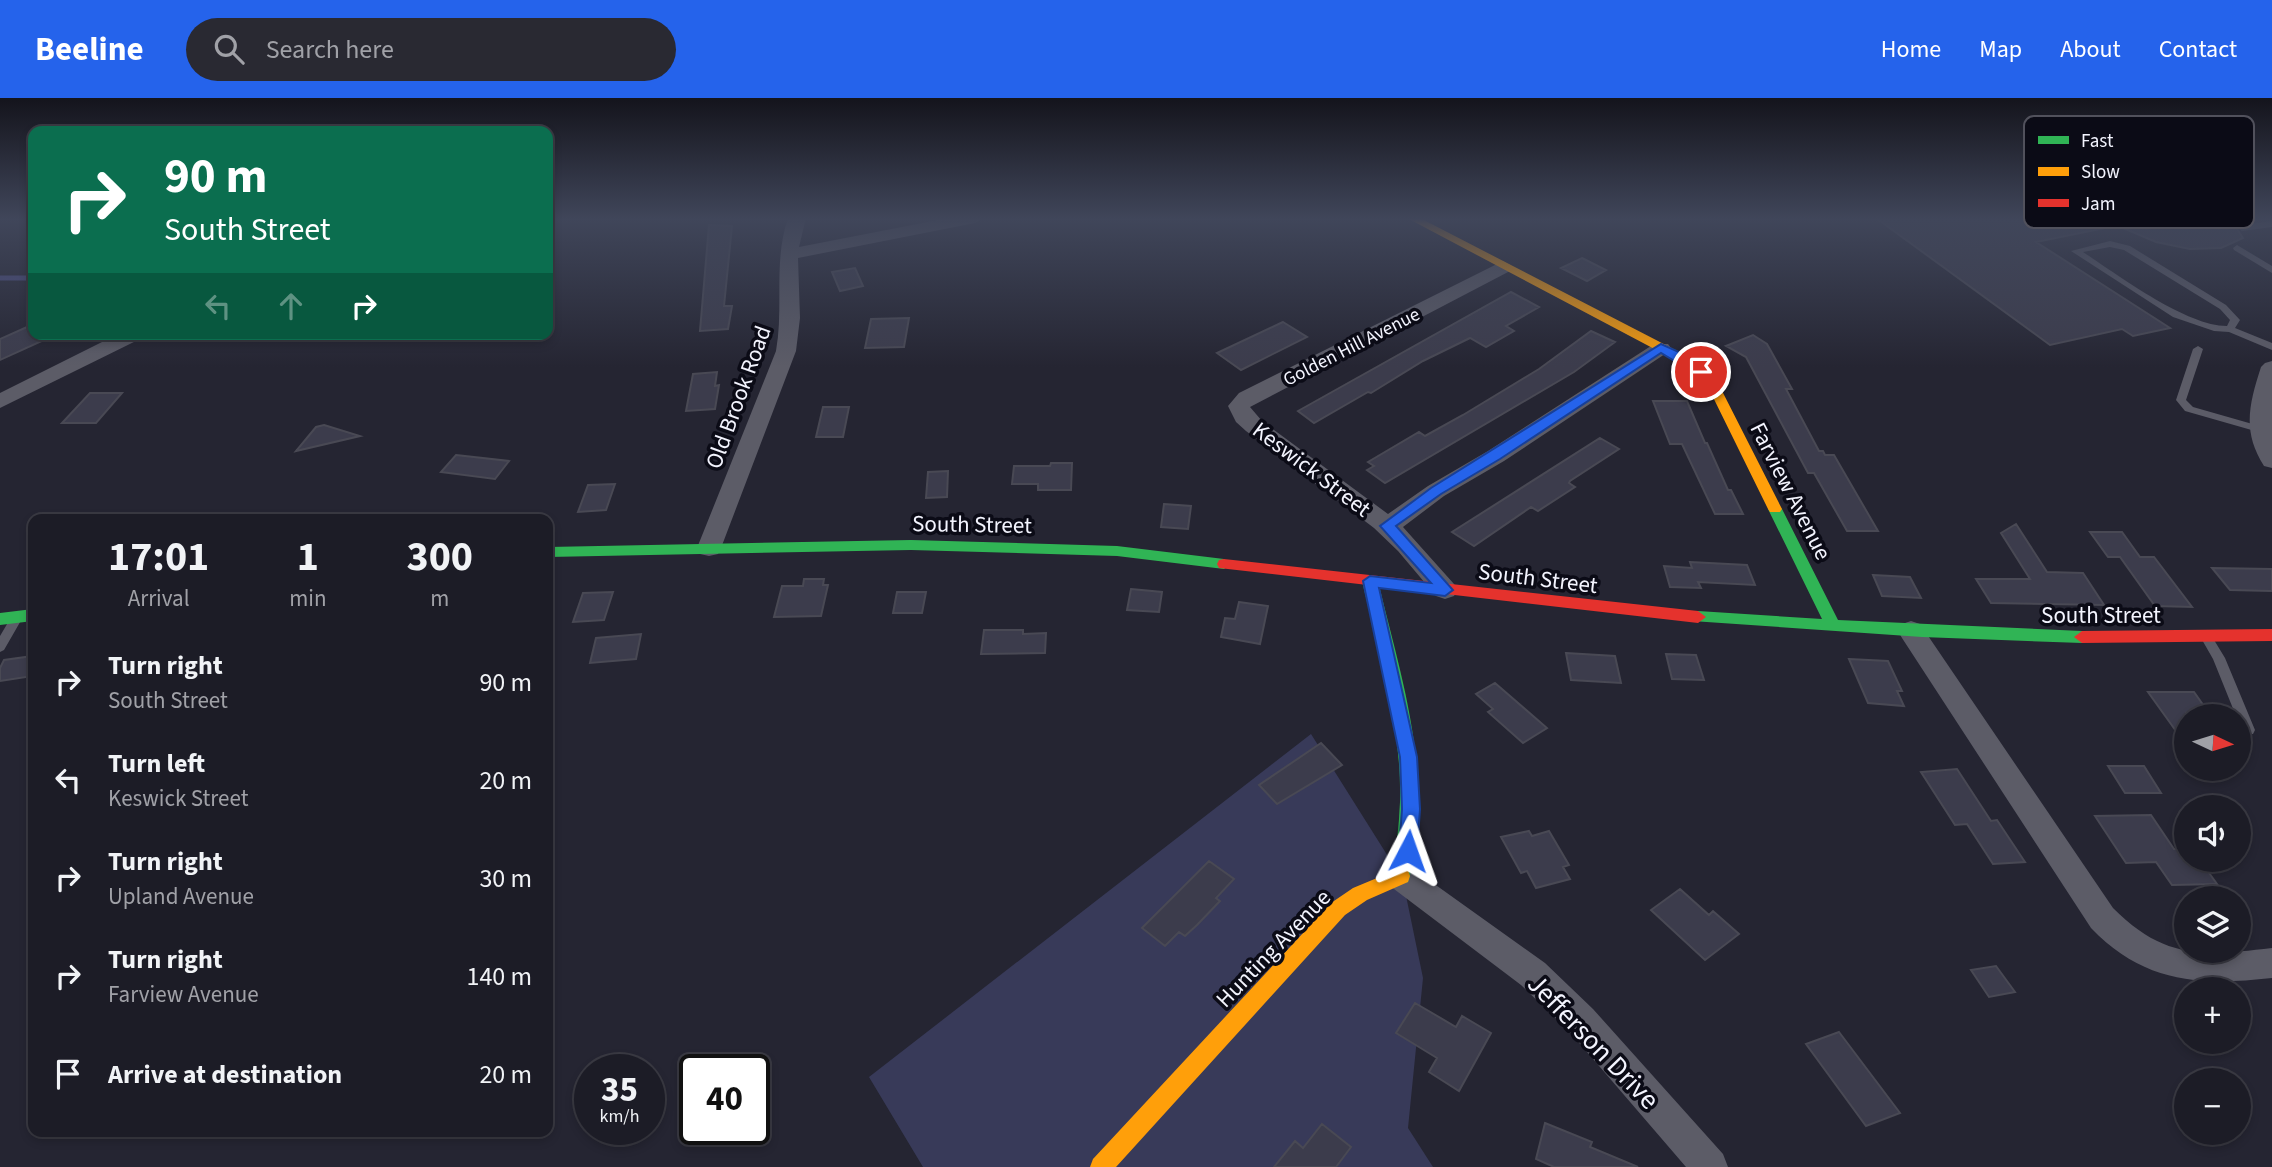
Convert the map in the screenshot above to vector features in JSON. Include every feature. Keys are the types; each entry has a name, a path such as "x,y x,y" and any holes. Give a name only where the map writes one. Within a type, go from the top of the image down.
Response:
{"street":[{"name":"Old Brook Road","path":"709,548 787,348 791,325 790,268"},
{"name":"Golden Hill Avenue","path":"1239,407 1247,398 1501,268"},
{"name":"Farview Avenue","path":"1505,268 1691,363 1713,385 1833,626"},
{"path":"0,401 123,340"},
{"path":"1387,526 1436,491 1496,456 1661,348"},
{"path":"2272,367 2258,414 2262,444 2272,461"},
{"name":"Keswick Street","path":"1239,407 1254,426 1387,526 1445,590"},
{"name":"South Street","path":"553,552 911,545 1117,551 1633,612 2044,638 2207,638 2272,635"},
{"path":"1370,581 1408,757 1411,819 1408,851 1401,877"},
{"path":"0,619 25,616"},
{"path":"1911,631 2102,918 2127,942 2156,958 2189,966 2249,966 2272,963"},
{"name":"Hunting Avenue","path":"1101,1167 1338,909 1360,894 1401,877"},
{"name":"Jefferson Drive","path":"1401,877 1533,974 1581,1020 1710,1167"}],"lane":[{"path":"2102,268 2176,315 2217,329 2230,328 2272,347"},
{"path":"2159,268 2223,307 2235,320 2230,328"},
{"path":"2198,349 2180,400 2189,409 2259,429"},
{"path":"0,647 25,616"},
{"path":"2207,638 2219,659 2237,704"}],"shaded area":[{"path":"1311,734 1401,877 1404,886 1423,978 1408,1128 1433,1167 923,1167 869,1077"}],"building":[{"path":"705,268 728,268 724,306 732,306 728,329 700,331"},
{"path":"855,268 863,286 840,291 832,272"},
{"path":"1561,268 1602,268 1606,270 1587,281"},
{"path":"1944,268 2076,268 2170,328 2133,336 2122,329 2050,345"},
{"path":"1511,292 1539,307 1506,326 1514,331 1486,347 1470,338 1423,361 1371,393 1368,392 1314,423 1298,411"},
{"path":"909,318 904,347 865,348 871,319"},
{"path":"1283,322 1307,337 1241,370 1217,353"},
{"path":"27,327 28,340 44,340 0,360 0,339"},
{"path":"1591,331 1615,342 1574,372 1385,483 1367,470 1374,466 1368,462 1419,432 1425,436 1463,415 1539,369"},
{"path":"1753,335 1767,344 1792,389 1786,389 1819,451 1823,451 1825,455 1834,455 1878,531 1847,531 1814,473 1808,473 1746,357 1726,346"},
{"path":"717,372 715,386 719,385 715,409 686,411 693,374"},
{"path":"90,393 122,393 96,423 62,423"},
{"path":"1653,401 1687,401 1728,490 1731,490 1743,514 1715,514 1682,444 1670,444"},
{"path":"823,407 849,407 843,437 816,437"},
{"path":"324,425 360,436 296,451 316,427"},
{"path":"1600,438 1619,449 1570,481 1575,487 1538,511 1531,507 1474,546 1452,532"},
{"path":"456,455 509,461 495,479 441,472"},
{"path":"1051,463 1072,463 1071,490 1038,490 1038,484 1012,484 1014,466 1050,466"},
{"path":"948,471 947,497 926,498 928,472"},
{"path":"615,484 606,510 578,512 588,485"},
{"path":"1164,504 1191,506 1188,529 1161,527"},
{"path":"2016,524 2047,572 2083,573 2104,605 1991,603 1976,579 2030,579 2001,533"},
{"path":"2090,532 2122,532 2140,557 2154,557 2192,607 2155,606 2120,557 2108,557"},
{"path":"1690,562 1747,565 1755,585 1698,582 1701,588 1670,587 1664,566 1692,568"},
{"path":"2212,568 2272,569 2272,591 2230,590"},
{"path":"1873,575 1910,577 1921,598 1882,596"},
{"path":"804,579 824,579 823,585 828,585 821,616 774,617 782,586 803,586"},
{"path":"1131,589 1162,592 1159,612 1127,610"},
{"path":"613,592 604,620 573,622 583,593"},
{"path":"897,592 926,592 922,613 893,613"},
{"path":"1239,602 1268,606 1260,644 1221,637 1225,618 1235,619"},
{"path":"984,630 1023,630 1023,634 1046,633 1045,653 981,654"},
{"path":"641,634 636,659 590,663 596,638"},
{"path":"1566,653 1615,656 1621,683 1571,680"},
{"path":"1666,654 1696,655 1704,680 1672,679"},
{"path":"28,657 28,677 0,681 0,668 4,660"},
{"path":"1849,659 1888,661 1902,691 1897,691 1904,706 1868,703"},
{"path":"1495,683 1547,728 1523,743 1488,712 1493,709 1476,694"},
{"path":"2148,692 2194,692 2202,704 2174,704 2174,728"},
{"path":"1321,743 1342,765 1277,804 1259,785"},
{"path":"2108,766 2144,766 2161,793 2125,793"},
{"path":"1957,769 1991,821 1997,820 2025,862 1993,864 1967,824 1955,825 1921,772"},
{"path":"2151,815 2174,849 2174,872 2208,872 2217,884 2172,885 2156,862 2126,863 2095,816"},
{"path":"1529,831 1532,836 1549,831 1569,865 1563,867 1570,879 1536,888 1527,871 1521,873 1501,837"},
{"path":"1209,861 1234,879 1216,898 1220,901 1197,925 1185,936 1179,932 1165,946 1142,928"},
{"path":"1680,889 1709,915 1713,911 1739,934 1705,960 1651,910"},
{"path":"1996,966 2015,992 1989,997 1971,970"},
{"path":"1415,1003 1456,1027 1462,1016 1491,1033 1459,1091 1429,1072 1437,1058 1396,1033"},
{"path":"1839,1032 1900,1113 1866,1126 1806,1044"},
{"path":"1545,1123 1592,1142 1590,1147 1638,1167 1554,1167 1536,1159"},
{"path":"1322,1124 1351,1147 1336,1167 1274,1167 1295,1141 1303,1148"}],"waterway":[{"path":"0,278 28,278"}],"traffic: fast":[{"path":"1775,509 1833,626"},
{"path":"553,552 911,545 1117,551 1224,564"},
{"path":"1370,581 1396,692 1407,763 1407,837 1401,876"},
{"path":"0,619 28,616"},
{"path":"1698,617 1922,631 2082,637"}],"traffic: slow":[{"path":"1508,268 1683,359 1713,385 1775,509"},
{"path":"1101,1167 1338,909 1360,894 1401,876"}],"traffic: jam":[{"path":"1224,564 1698,617"},
{"path":"2082,637 2272,635"}],"route":[{"path":"1408,851 1411,809 1408,757 1370,581 1445,590 1387,526 1436,491 1496,456 1661,348 1691,363 1701,372"}]}
